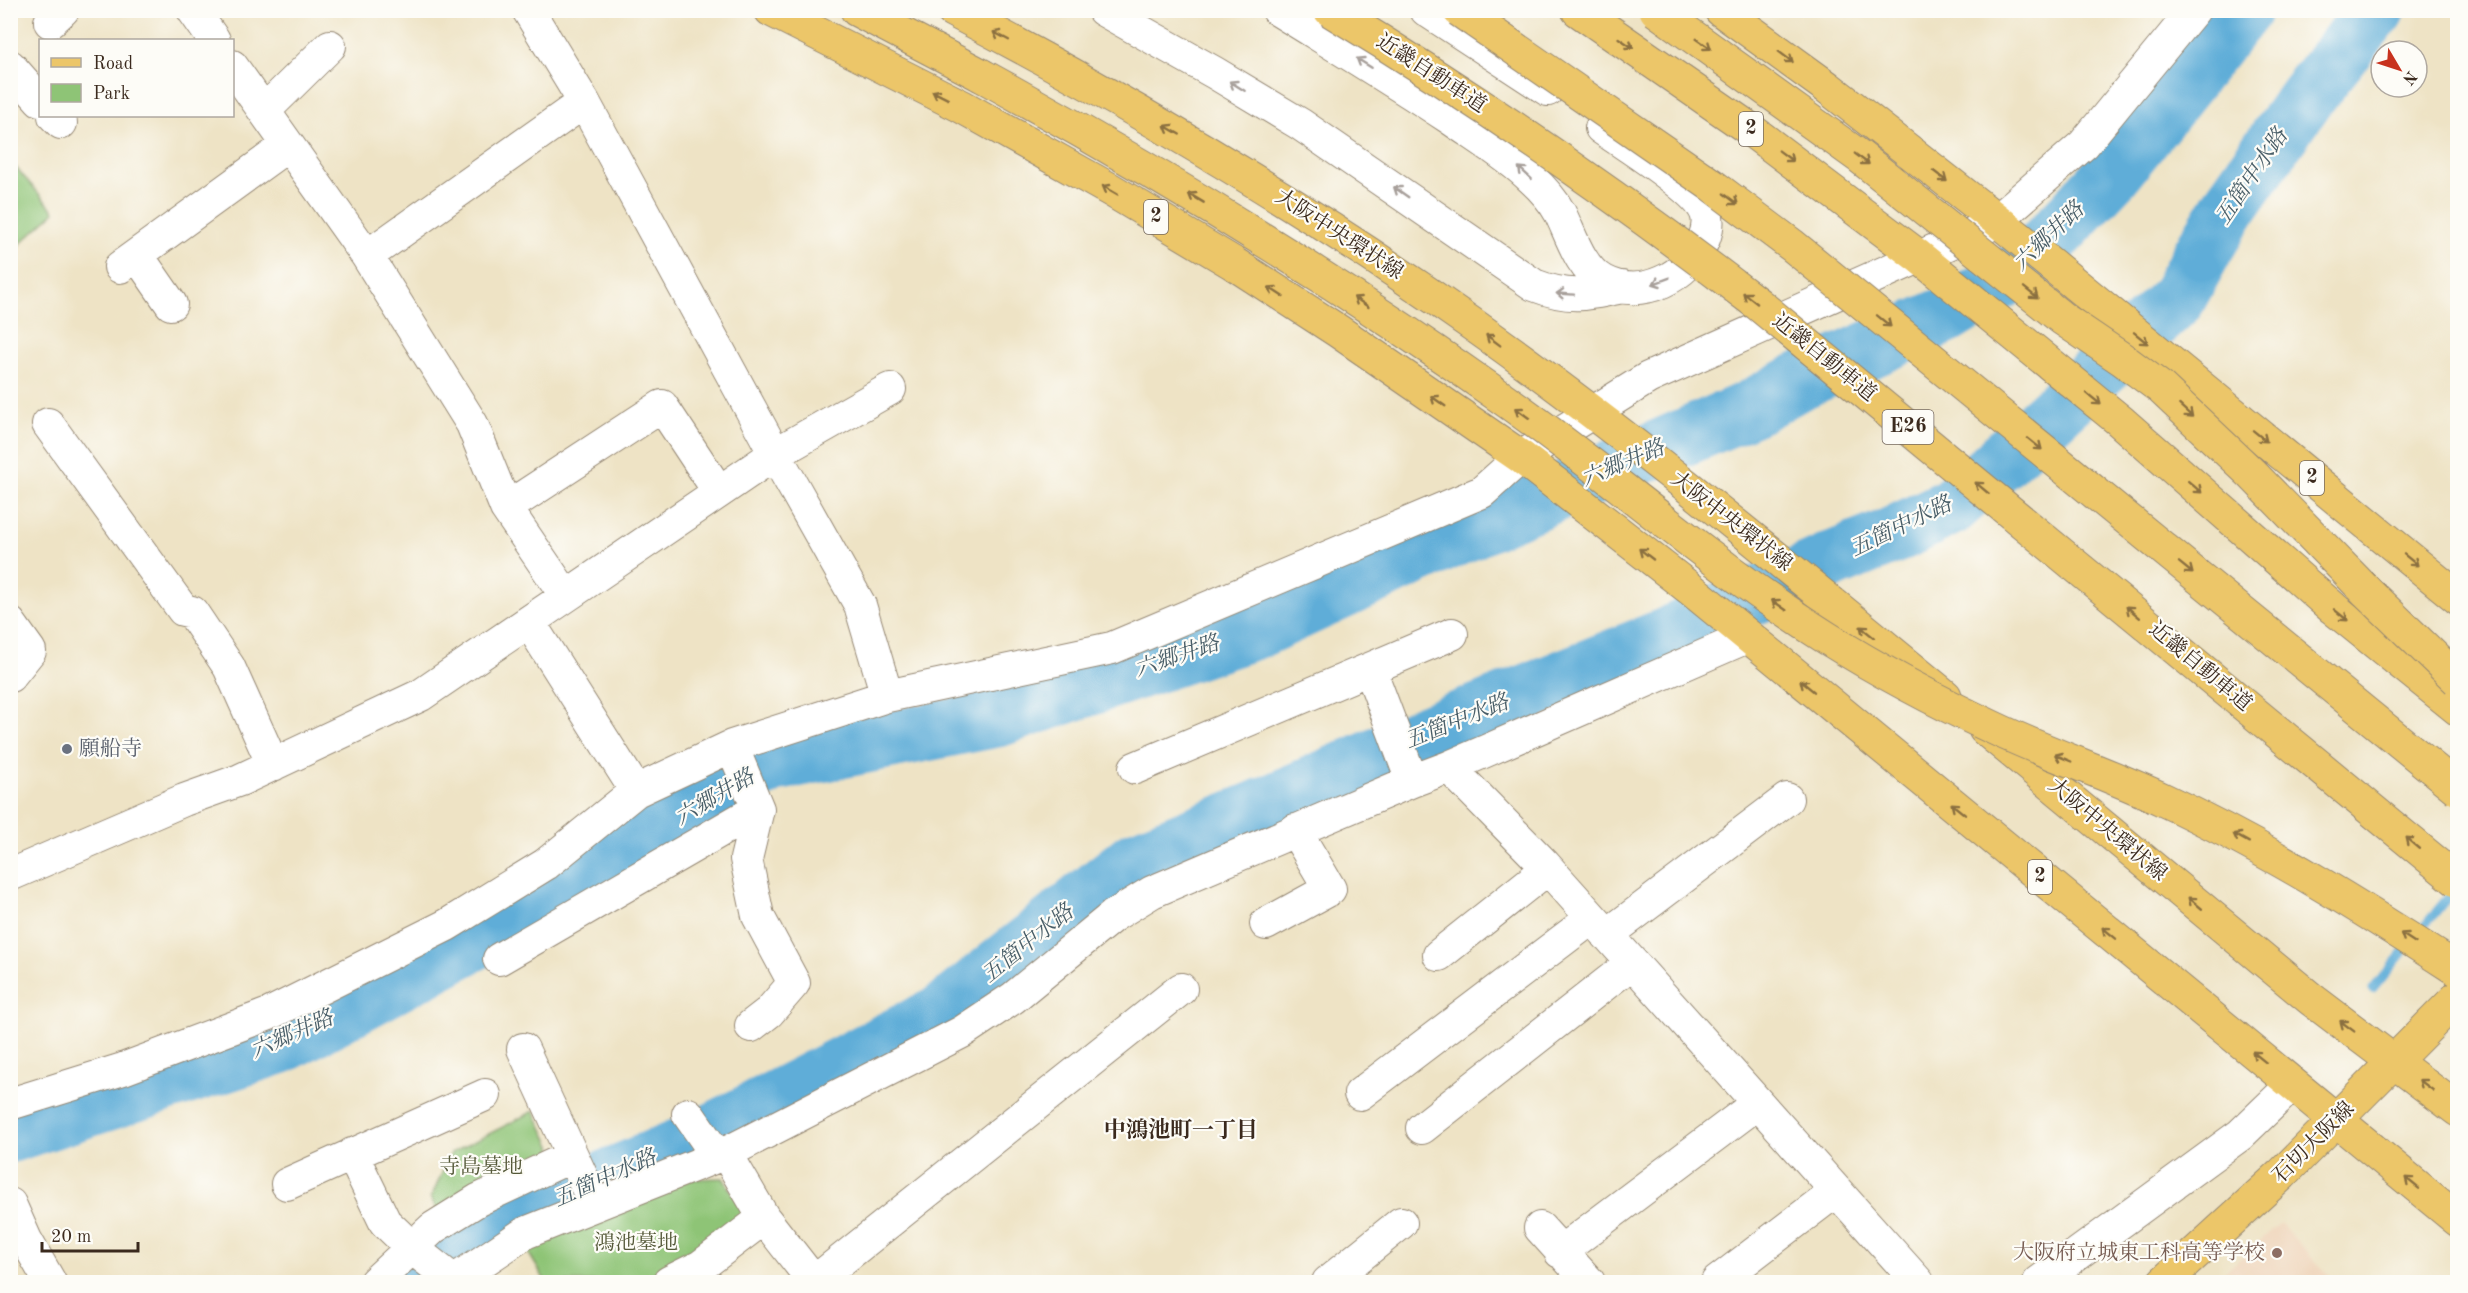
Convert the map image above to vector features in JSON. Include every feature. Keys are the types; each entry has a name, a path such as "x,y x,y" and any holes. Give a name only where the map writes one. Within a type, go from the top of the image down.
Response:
{"main road":[{"name":"2","path":"771,10 961,106 1141,208 1338,331 1529,463 1692,590 2457,1220"},
{"path":"857,10 1083,130 1308,267 1506,401 1728,569 1827,638 1922,692 1996,729 2160,798 2234,834 2305,874 2457,970"},
{"name":"大阪中央環状線","path":"952,10 1127,105 1282,198 1473,324 1774,555 2302,991 2457,1110"},
{"name":"近畿自動車道","path":"1330,10 1421,65 1674,239 1749,297 2457,881"},
{"path":"1459,10 1704,179 1793,246 2457,789"},
{"name":"2","path":"1578,10 1744,125 1918,256 2119,420 2333,608 2457,709"},
{"path":"1656,10 1860,157 2063,319 2122,358 2161,388 2252,474 2457,680"},
{"name":"2","path":"1721,10 1827,87 2006,228 2457,598"},
{"name":"石切大阪線","path":"2164,1282 2258,1197 2337,1121 2457,997"}],"street":[{"path":"193,10 213,39"},
{"path":"528,10 584,102 775,454 860,604 886,696"},
{"path":"1103,10 1300,124 1534,285 1557,294 1585,295 1622,287"},
{"path":"1278,10 1360,60 1511,160 1548,196 1559,211 1584,262 1605,282 1635,288 1653,285 1674,276 1686,266 1703,241 1708,228 1706,212 1698,201 1679,184 1553,94 1426,10"},
{"path":"10,1104 123,1069 269,1014 447,925 546,864 636,791 732,746 886,696 1112,648 1482,492 1529,463 1590,412 1648,378 1984,228 2006,228 2084,144 2194,10"},
{"path":"264,111 330,46"},
{"path":"10,66 39,99"},
{"path":"234,69 367,256 472,424 506,508 566,596"},
{"path":"367,256 584,102"},
{"path":"171,304 128,261 288,145"},
{"path":"10,875 273,765 422,695 775,454 890,389"},
{"path":"506,508 662,406 719,492"},
{"path":"48,424 183,610 192,612 229,667 273,765"},
{"path":"528,622 636,791"},
{"path":"10,623 30,651 10,676"},
{"path":"1135,768 1452,634"},
{"path":"352,1154 385,1222 453,1282 525,1233 722,1155 962,1032 1013,998 1113,916 1152,892 1295,830 1408,772 1449,767 1745,635"},
{"path":"1370,669 1408,772"},
{"path":"732,746 758,809 746,859 758,916 794,983 769,1012 751,1026"},
{"path":"1449,767 1547,869 1758,1103 1836,1191 1903,1278"},
{"path":"1360,1094 1787,799"},
{"path":"499,959 758,809"},
{"path":"1266,924 1330,889 1295,830"},
{"path":"1439,955 1547,869"},
{"path":"1422,1128 1632,963"},
{"path":"688,1114 722,1155 764,1218 814,1282 1181,989"},
{"path":"523,1049 595,1205"},
{"path":"2039,1282 2240,1135 2292,1085"},
{"path":"287,1184 485,1095"},
{"path":"1560,1252 1758,1103"},
{"path":"375,1282 433,1228 478,1200 572,1156"},
{"path":"1717,1282 1836,1191"},
{"path":"10,1204 18,1248 50,1282"},
{"path":"669,1282 701,1266 764,1218"},
{"path":"1328,1282 1401,1223"},
{"path":"1540,1228 1589,1282"}],"shaded area":[{"name":"大阪府立城東工科高等学校","path":"2280,1223 2335,1282 2214,1282"}],"green space":[{"path":"10,161 55,212 11,252 10,252"},
{"name":"寺島墓地","path":"534,1111 557,1158 440,1217 431,1198 451,1153"},
{"name":"鴻池墓地","path":"723,1178 747,1217 647,1282 546,1282 525,1247 691,1179"}],"waterway":[{"name":"六郷井路","path":"10,1134 281,1045 489,934 773,763 999,718 1259,629 1498,518 1752,408 1798,382 1947,315 2025,266 2113,173 2243,10"},
{"name":"五箇中水路","path":"406,1282 444,1253 491,1229 703,1137 942,1013 1134,860 1258,809 1425,734 1663,638 1828,562 1894,535 1952,506 2177,299 2232,203 2307,96 2376,10"},
{"path":"2373,989 2457,886"}],"place":[{"name":"願船寺","path":"67,749"},
{"name":"大阪府立城東工科高等学校","path":"2277,1253"}],"district":[{"name":"中鴻池町一丁目","path":"1181,1131"}]}
